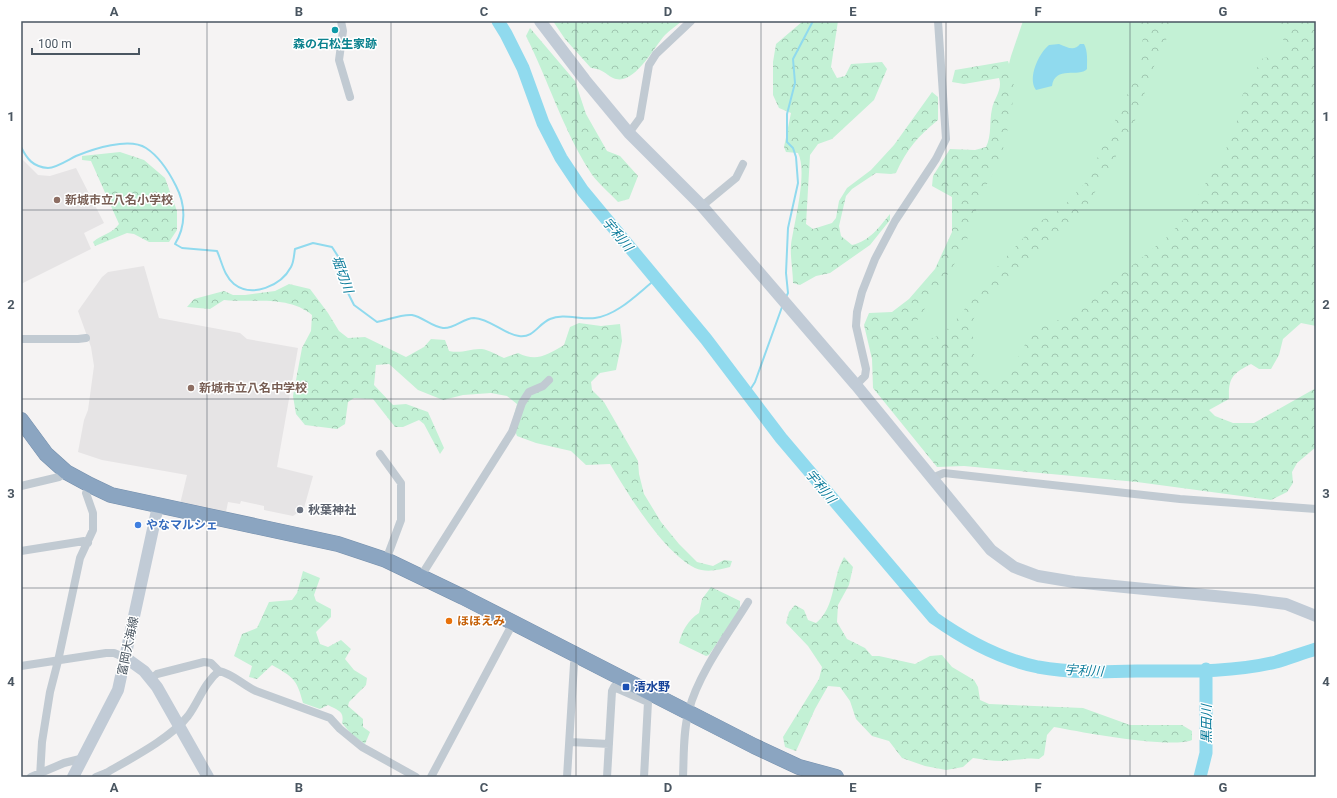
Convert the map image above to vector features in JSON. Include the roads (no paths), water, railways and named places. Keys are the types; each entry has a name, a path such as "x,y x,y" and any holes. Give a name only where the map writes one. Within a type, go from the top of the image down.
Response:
{"highway":[{"path":"23,426 46,454 66,472 111,495 338,544 386,560 421,576 754,746 799,767 836,777"}],"street":[{"path":"341,21 343,31 339,60 350,96"},
{"path":"540,21 585,80 630,133 702,206 856,384 991,550 1014,566 1038,576 1074,582 1286,604 1315,613"},
{"path":"630,133 640,118 650,65 656,54 691,21"},
{"path":"856,384 865,376 866,369 856,326 857,312 862,292 875,259 895,221 936,159 946,138 938,21"},
{"path":"702,206 736,178 743,164"},
{"path":"21,339 86,338"},
{"path":"421,576 512,432 522,402 529,392 543,386 549,380"},
{"path":"380,454 401,482 401,520 386,560"},
{"path":"21,486 59,477 66,472"},
{"path":"932,478 944,473 1180,499 1316,509"},
{"path":"40,775 45,715 80,558 93,530 93,513 86,493 90,485"},
{"name":"富岡大海線","path":"73,777 118,690 158,506"},
{"path":"21,551 84,541 88,543"},
{"path":"683,777 688,711 691,701 711,661 748,602"},
{"path":"431,777 513,623"},
{"path":"21,666 114,653 126,658 151,679 208,777"},
{"path":"567,777 574,664 576,656"},
{"path":"151,679 158,674 204,662 211,663 219,671 227,672 246,686 256,691 330,718 340,729 362,747 416,777"},
{"path":"96,777 106,773 153,744 179,725 188,717 205,688 219,671"},
{"path":"607,777 612,691 614,687 648,702 644,777"},
{"path":"570,742 609,744"},
{"path":"31,777 40,775 64,763 84,758"}],"water":[{"path":"1059,44 1075,48 1080,44 1084,44 1087,53 1087,69 1079,72 1062,74 1054,80 1052,86 1036,90 1033,79 1035,66 1041,54 1049,45"}],"waterway":[{"name":"宇利川","path":"498,21 523,68 543,123 561,158 583,191 706,339 781,438 934,618 958,634 997,654 1024,664 1062,670 1100,672 1224,670 1259,666 1316,649"},
{"path":"786,297 788,293 786,273 788,228 798,183 796,157 793,148 787,142 787,114 795,83 793,59 813,21"},
{"name":"堀切川","path":"21,147 31,162 38,166 48,168 101,147 130,144 139,145 146,148 160,160 167,170 182,201 183,223 179,237 175,244 182,248 217,251 231,281 241,288 249,290 266,288 280,280 292,265 295,249 313,243 332,247 341,261 348,293 354,305 377,322 399,316 412,315 435,326 447,328 470,318 474,318 486,321 513,335 524,336 532,333 546,321 555,317 595,318 612,313 627,303 656,279"},
{"path":"748,393 755,382 782,307"},
{"name":"黒田川","path":"1200,777 1206,753 1206,669"}],"place":[{"name":"森の石松生家跡","path":"335,30"},
{"name":"新城市立八名小学校","path":"57,200"},
{"name":"新城市立八名中学校","path":"191,388"},
{"name":"秋葉神社","path":"300,510"},
{"name":"やなマルシェ","path":"138,525"},
{"name":"ほほえみ","path":"449,621"},
{"name":"清水野","path":"626,687"}]}
